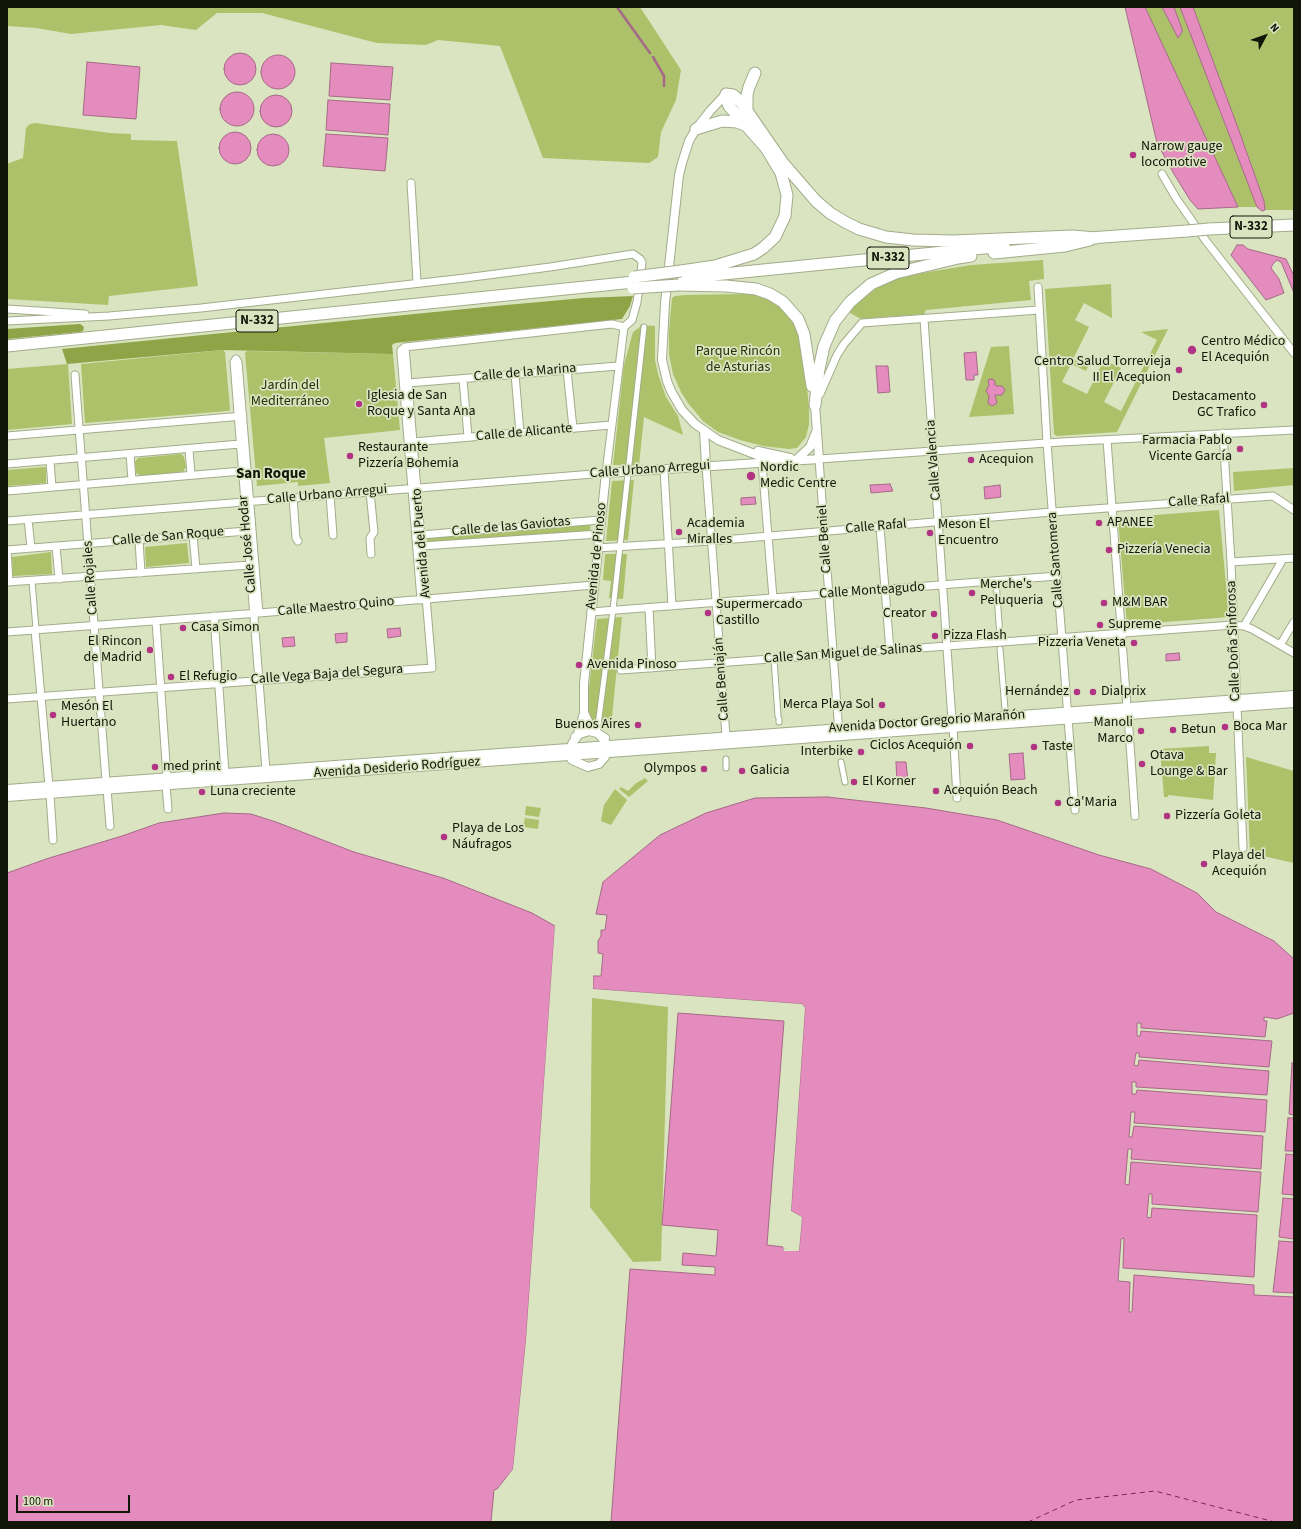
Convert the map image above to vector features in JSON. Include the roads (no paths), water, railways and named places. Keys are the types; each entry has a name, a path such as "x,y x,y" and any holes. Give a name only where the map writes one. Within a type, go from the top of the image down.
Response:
{"highway":[{"path":"747,110 748,87 755,73"},
{"path":"680,278 754,254 769,243 783,223 788,201 784,180 778,166 766,148 729,106 726,94 737,97 783,163 816,201 830,213 845,222 873,234 902,239 940,241 1072,236 1096,238"},
{"path":"696,129 722,121 737,122 746,125"},
{"name":"N-332","path":"7,346 965,250 1209,229 1294,225"},
{"path":"815,405 820,359 829,332 842,311 871,284 896,273 958,258 1065,246 1096,238"},
{"path":"680,278 726,286 756,289 770,294 783,302 798,319 804,334 815,405"},
{"path":"507,296 524,291 634,283"}],"street":[{"path":"726,94 710,110 696,129 685,153 679,175 665,303 662,351 664,370 670,391 682,410 695,424 718,440 774,461"},
{"path":"1162,174 1176,198 1206,241 1294,353"},
{"path":"411,183 417,282"},
{"path":"7,321 109,316 196,309 550,267 633,254 640,259 641,273 632,320 624,327 612,324 405,347"},
{"name":"Calle Santomera","path":"1038,287 1047,443 1075,810"},
{"path":"7,309 109,316"},
{"path":"23,310 23,320"},
{"path":"924,319 1039,310"},
{"name":"Calle Beniel","path":"839,732 815,405 837,355 844,344 862,323 924,319"},
{"name":"Calle Valencia","path":"924,319 957,798"},
{"name":"Avenida de Pinoso","path":"574,755 573,742 577,737 584,713 584,684 597,548 618,366 624,327"},
{"path":"599,735 644,327"},
{"name":"Avenida del Puerto","path":"405,347 401,350 401,354 432,668"},
{"name":"Avenida del Puerto","path":"405,347 413,442 414,488 422,546 424,599"},
{"name":"Calle José Hodar","path":"256,613 247,531 247,502 242,471 240,444 240,416 238,362 236,359 234,362 240,416 247,502 256,613 259,680 266,770"},
{"name":"Calle de la Marina","path":"408,383 618,366"},
{"path":"568,370 573,428"},
{"path":"515,374 520,433"},
{"name":"Calle Rojales","path":"75,376 110,826"},
{"path":"463,379 468,438"},
{"path":"7,436 240,416"},
{"name":"Calle de Alicante","path":"413,442 611,425"},
{"name":"Calle Beniaján","path":"704,430 726,736"},
{"path":"743,450 782,456 796,460 810,447 817,430"},
{"name":"Calle Urbano Arregui","path":"7,521 774,461 1047,443 1294,430"},
{"name":"Calle Doña Sinforosa","path":"1223,433 1231,562 1243,848"},
{"path":"1107,440 1135,816"},
{"path":"7,464 240,444"},
{"path":"189,449 191,475"},
{"path":"130,454 132,480"},
{"path":"50,461 52,487"},
{"path":"762,462 773,598"},
{"path":"664,469 672,606"},
{"path":"7,491 242,471"},
{"path":"370,492 374,532 370,538 371,554"},
{"path":"330,495 333,535"},
{"name":"Calle Rafal","path":"597,548 711,541 1052,512 1273,496 1294,510"},
{"path":"293,498 296,538 298,541"},
{"path":"28,519 31,548"},
{"name":"Calle de las Gaviotas","path":"421,535 600,520"},
{"path":"880,527 890,651"},
{"name":"Calle de San Roque","path":"7,550 247,531"},
{"name":"Calle de las Gaviotas","path":"422,546 599,534"},
{"path":"193,535 196,569"},
{"path":"139,540 141,573"},
{"path":"56,546 58,579"},
{"path":"7,550 8,582 250,565"},
{"path":"1231,562 1294,558"},
{"path":"1282,559 1244,626 1294,653"},
{"name":"Calle Monteagudo","path":"591,612 1057,576"},
{"path":"32,581 40,696 54,840"},
{"path":"996,581 1000,637"},
{"name":"Calle Maestro Quino","path":"7,632 594,585"},
{"path":"649,608 652,668"},
{"path":"214,616 225,773"},
{"path":"156,621 168,809"},
{"path":"1280,645 1294,622"},
{"name":"Calle San Miguel de Salinas","path":"621,670 1233,625 1244,626"},
{"path":"1000,649 1005,709"},
{"path":"774,659 779,719"},
{"name":"Calle Vega Baja del Segura","path":"7,699 432,668"},
{"name":"Avenida Doctor Gregorio Marañón","path":"560,752 574,755 606,749 1237,703 1294,696"},
{"name":"Avenida Doctor Gregorio Marañón","path":"1237,703 1294,703"},
{"path":"560,752 574,755 588,767 596,766 602,761 606,749 599,735 590,725 584,713"},
{"path":"560,752 584,732 599,735 618,744"},
{"name":"Avenida Doctor Gregorio Marañón","path":"606,749 618,744 726,736 839,732"},
{"name":"Avenida Desiderio Rodríguez","path":"166,781 225,773 560,752"},
{"name":"Avenida Desiderio Rodríguez","path":"7,797 49,790 106,785 560,752"},
{"path":"726,759 726,768"},
{"path":"841,762 845,782"},
{"name":"Avenida Desiderio Rodríguez","path":"7,789 49,790"}],"waterway":[{"path":"617,7 650,53"},
{"path":"653,57 664,76 664,86"}],"place":[{"name":"Narrow gauge locomotive","path":"1133,155"},
{"name":"Centro Médico El Acequión","path":"1192,350"},
{"name":"Centro Salud Torrevieja II El Acequion","path":"1179,370"},
{"name":"Iglesia de San Roque y Santa Ana","path":"359,404"},
{"name":"Destacamento GC Trafico","path":"1264,405"},
{"name":"Farmacia Pablo Vicente García","path":"1240,449"},
{"name":"Restaurante Pizzería Bohemia","path":"350,456"},
{"name":"Acequion","path":"971,460"},
{"name":"Nordic Medic Centre","path":"751,476"},
{"name":"APANEE","path":"1099,523"},
{"name":"Academia Miralles","path":"679,532"},
{"name":"Meson El Encuentro","path":"930,533"},
{"name":"Pizzería Venecia","path":"1109,550"},
{"name":"Merche's Peluqueria","path":"972,593"},
{"name":"M&M BAR","path":"1104,603"},
{"name":"Supermercado Castillo","path":"708,613"},
{"name":"Creator","path":"934,614"},
{"name":"Supreme","path":"1100,625"},
{"name":"Casa Simon","path":"183,628"},
{"name":"Pizza Flash","path":"935,636"},
{"name":"Pizzeria Veneta","path":"1134,643"},
{"name":"El Rincon de Madrid","path":"150,650"},
{"name":"Avenida Pinoso","path":"579,665"},
{"name":"El Refugio","path":"171,677"},
{"name":"Hernández","path":"1077,692"},
{"name":"Dialprix","path":"1093,692"},
{"name":"Merca Playa Sol","path":"882,705"},
{"name":"Mesón El Huertano","path":"53,715"},
{"name":"Buenos Aires","path":"638,725"},
{"name":"Boca Mar","path":"1225,727"},
{"name":"Betun","path":"1173,730"},
{"name":"Manoli Marco","path":"1141,731"},
{"name":"Ciclos Acequión","path":"970,746"},
{"name":"Taste","path":"1034,747"},
{"name":"Interbike","path":"861,752"},
{"name":"Otava Lounge & Bar","path":"1142,764"},
{"name":"med print","path":"155,767"},
{"name":"Olympos","path":"704,769"},
{"name":"Galicia","path":"742,771"},
{"name":"El Korner","path":"854,782"},
{"name":"Acequión Beach","path":"936,791"},
{"name":"Luna creciente","path":"202,792"},
{"name":"Ca'Maria","path":"1058,803"},
{"name":"Pizzería Goleta","path":"1167,816"},
{"name":"Playa de Los Náufragos","path":"444,837"},
{"name":"Playa del Acequión","path":"1204,864"}],"district":[{"name":"San Roque","path":"271,475"}],"park label":[{"name":"Parque Rincón de Asturias","path":"738,360"},
{"name":"Jardín del Mediterráneo","path":"290,394"}]}
